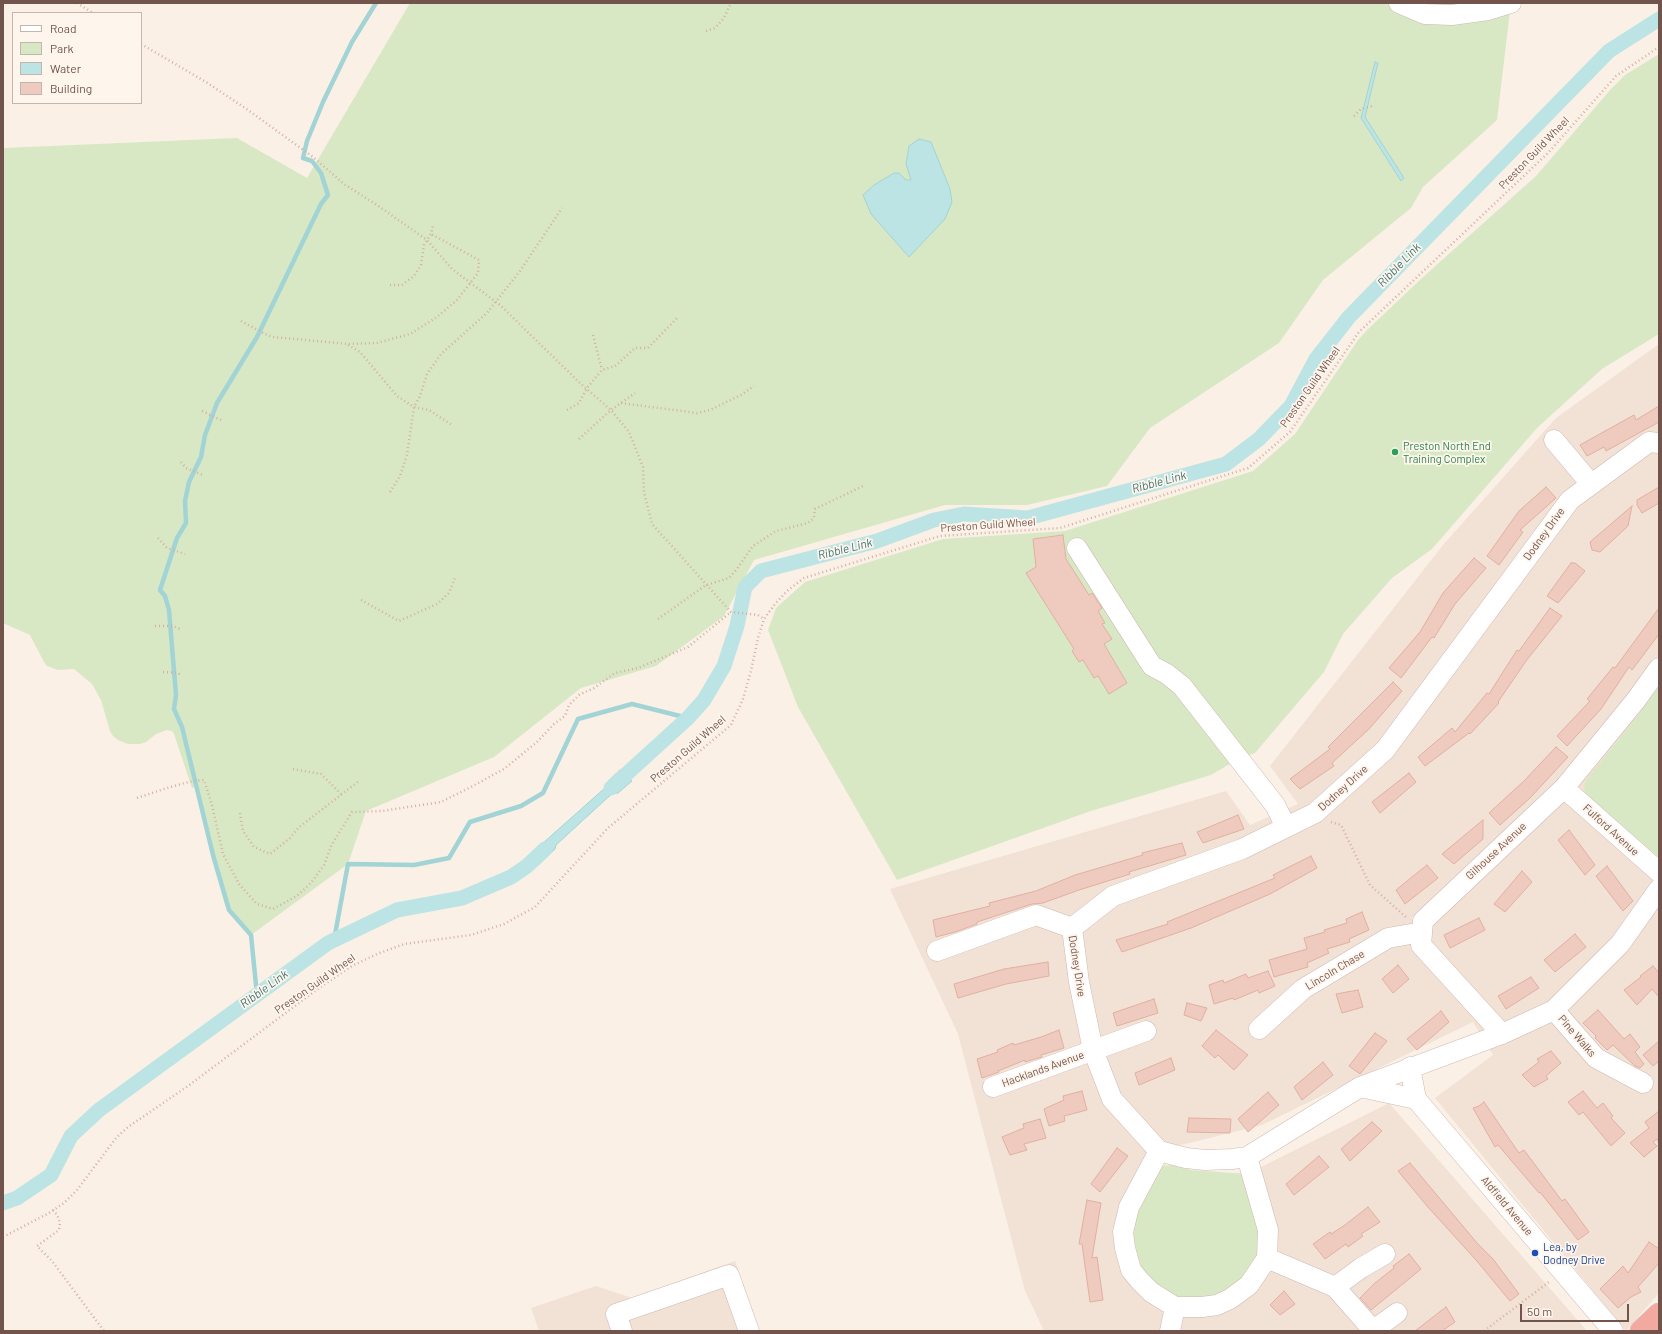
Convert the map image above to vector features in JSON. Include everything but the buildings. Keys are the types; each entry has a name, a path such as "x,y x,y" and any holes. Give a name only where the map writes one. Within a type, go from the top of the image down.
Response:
{"highway":[{"path":"1641,1331 1659,1314"}],"street":[{"path":"1399,3 1425,14 1452,15 1488,10 1511,3"},
{"path":"1554,440 1591,484"},
{"name":"Dodney Drive","path":"1160,1151 1112,1099 1093,1050 1079,982 1072,928 1113,896 1242,849 1315,813 1385,750 1570,500 1650,442 1659,443"},
{"path":"1077,548 1152,666 1167,674 1182,686 1275,805 1286,827"},
{"name":"Gilhouse Avenue","path":"1422,932 1423,920 1564,788 1636,700 1659,668"},
{"name":"Fulford Avenue","path":"1564,788 1659,872"},
{"path":"1247,1157 1268,1230 1267,1258 1249,1285 1230,1298 1217,1305 1175,1308 1151,1292 1131,1270 1125,1248 1123,1232 1128,1207 1160,1151 1186,1158 1205,1160 1247,1157 1360,1087 1410,1067 1502,1034 1554,1010 1620,944 1659,889"},
{"path":"937,951 1036,915 1072,928"},
{"path":"1422,932 1421,945 1502,1034"},
{"name":"Lincoln Chase","path":"1258,1029 1303,989 1388,938 1422,932"},
{"name":"Pine Walks","path":"1554,1010 1596,1058 1643,1083"},
{"name":"Hacklands Avenue","path":"993,1087 1146,1031"},
{"name":"Aldfield Avenue","path":"1410,1067 1416,1099 1613,1331"},
{"path":"1360,1087 1416,1099"},
{"path":"1335,1287 1361,1268 1385,1254"},
{"path":"1267,1258 1335,1287 1373,1330 1397,1313"},
{"path":"622,1331 616,1314 729,1275 749,1331"},
{"path":"1170,1331 1175,1308"}],"path":[{"path":"77,3 91,12"},
{"path":"706,31 715,28 724,18 731,3"},
{"path":"142,45 206,82 248,110 312,157 344,184 374,202 427,240 452,269 496,302 611,410 629,432 643,467 644,492 652,524 731,612 758,615 764,619"},
{"name":"Preston Guild Wheel","path":"3,1237 64,1203 77,1190 104,1152 128,1127 188,1086 319,988 352,966 377,954 404,944 471,935 504,924 535,907 608,828 731,725 743,700 764,619 787,591 804,578 888,554 940,536 1060,528 1248,468 1290,432 1359,332 1548,153 1616,76 1659,47"},
{"path":"1354,116 1361,109 1372,106"},
{"path":"390,492 400,476 408,455 414,407 420,396 427,374 441,354 487,313 496,302 520,271 562,208"},
{"path":"390,285 402,285 414,276 421,265 424,245 431,234 433,225"},
{"path":"241,321 273,337 348,344 377,343 410,334 437,317 457,300 478,274 479,260 431,234"},
{"path":"567,410 580,403 587,388 602,370 615,366 635,348 648,348 678,316"},
{"path":"593,335 602,370"},
{"path":"348,344 360,352 397,396 414,407 429,410 452,425"},
{"path":"621,403 697,413 710,410 741,395 754,386"},
{"path":"579,439 611,410 635,393"},
{"path":"202,411 216,416 221,420"},
{"path":"181,462 186,468 203,475"},
{"path":"658,619 706,585 729,578 753,546 776,531 808,523 814,518 815,509 863,486"},
{"path":"158,538 167,548 185,554"},
{"path":"361,600 399,621 437,604 449,593 455,578"},
{"path":"137,798 193,781 204,780 212,805 223,854 238,884 257,904 273,909 297,896 312,882 324,866 332,844 352,812 382,811 441,802 471,787 504,769 537,742 554,724 565,716 569,705 579,695 594,688 615,674 638,668 688,647 731,612"},
{"path":"155,626 173,626 180,628"},
{"path":"163,672 178,673 182,676"},
{"path":"293,769 321,774 341,794"},
{"path":"240,813 243,831 254,847 270,854 290,838 298,828 359,781"},
{"path":"1310,816 1341,825 1370,885 1422,932"},
{"path":"53,1210 60,1223 60,1230 38,1246 68,1282 104,1331"},
{"path":"1484,1331 1562,1272"}],"shaded area":[{"path":"1659,344 1659,1293 1626,1331 1435,1098 1493,1055 1473,1022 1262,1125 1181,1145 1151,1145 1153,1174 1247,1174 1389,1103 1587,1331 1044,1331 1025,1291 958,1034 890,889 1226,791 1250,825 1298,804 1270,766 1443,545 1556,418"},
{"path":"735,1261 759,1331 539,1331 531,1308 596,1286 632,1298"}],"green space":[{"path":"410,3 1507,3 1510,11 1497,120 1423,187 1411,208 1323,280 1279,343 1150,428 1107,486 1027,505 945,505 754,560 724,616 656,666 581,688 494,757 366,811 348,864 251,935 229,910 215,862 197,786 192,788 172,731 167,730 156,734 146,742 140,744 128,744 118,740 110,731 101,700 92,684 74,669 58,670 47,666 30,635 3,623 3,148 237,138 307,178"},
{"name":"Preston North End Training Complex","path":"1659,54 1659,334 1602,369 1537,428 1432,549 1392,578 1343,634 1324,672 1255,753 1238,759 1211,775 1091,811 897,880 798,707 768,630 776,608 805,582 943,539 1065,531 1253,471 1295,434 1358,340 1367,330 1422,278 1536,176 1611,89 1625,75"},
{"path":"1659,685 1659,856 1649,854 1589,802 1584,792 1585,782 1639,714"},
{"path":"1172,1165 1191,1170 1247,1174 1263,1233 1259,1261 1232,1291 1205,1301 1186,1301 1161,1294 1143,1276 1130,1245 1139,1197 1161,1166"}],"water":[{"path":"1375,62 1378,63 1365,117 1404,178 1401,181 1361,118"},
{"path":"919,139 931,142 950,189 952,202 945,219 909,257 871,214 863,195 874,185 894,173 899,173 906,180 911,180 906,164 909,146"},
{"path":"620,770 632,781 618,793 612,794 605,800 556,845 555,849 535,868 525,859 606,787 608,781"}],"waterway":[{"path":"257,995 251,935 229,910 213,855 182,727 174,709 176,695 169,610 165,596 160,590 177,538 186,523 185,501 189,482 201,457 205,435 217,403 257,337 321,204 328,195 321,173 312,161 303,158 307,141 323,102 352,42 376,3"},
{"name":"Ribble Link","path":"611,788 688,718 704,700 724,666 737,626 745,587 761,571 877,541 934,520 964,514 1028,518 1226,464 1259,439 1291,406 1316,359 1349,317 1609,51 1659,19"},
{"path":"334,940 348,864 414,865 449,858 470,822 521,806 543,793 578,719 632,704 688,718"},
{"name":"Ribble Link","path":"3,1203 17,1198 51,1175 71,1136 99,1110 328,943 397,910 462,898 511,877 527,866 545,849"}],"place":[{"name":"Preston North End Training Complex","path":"1395,452"},
{"name":"Lea, by Dodney Drive","path":"1535,1253"}]}
